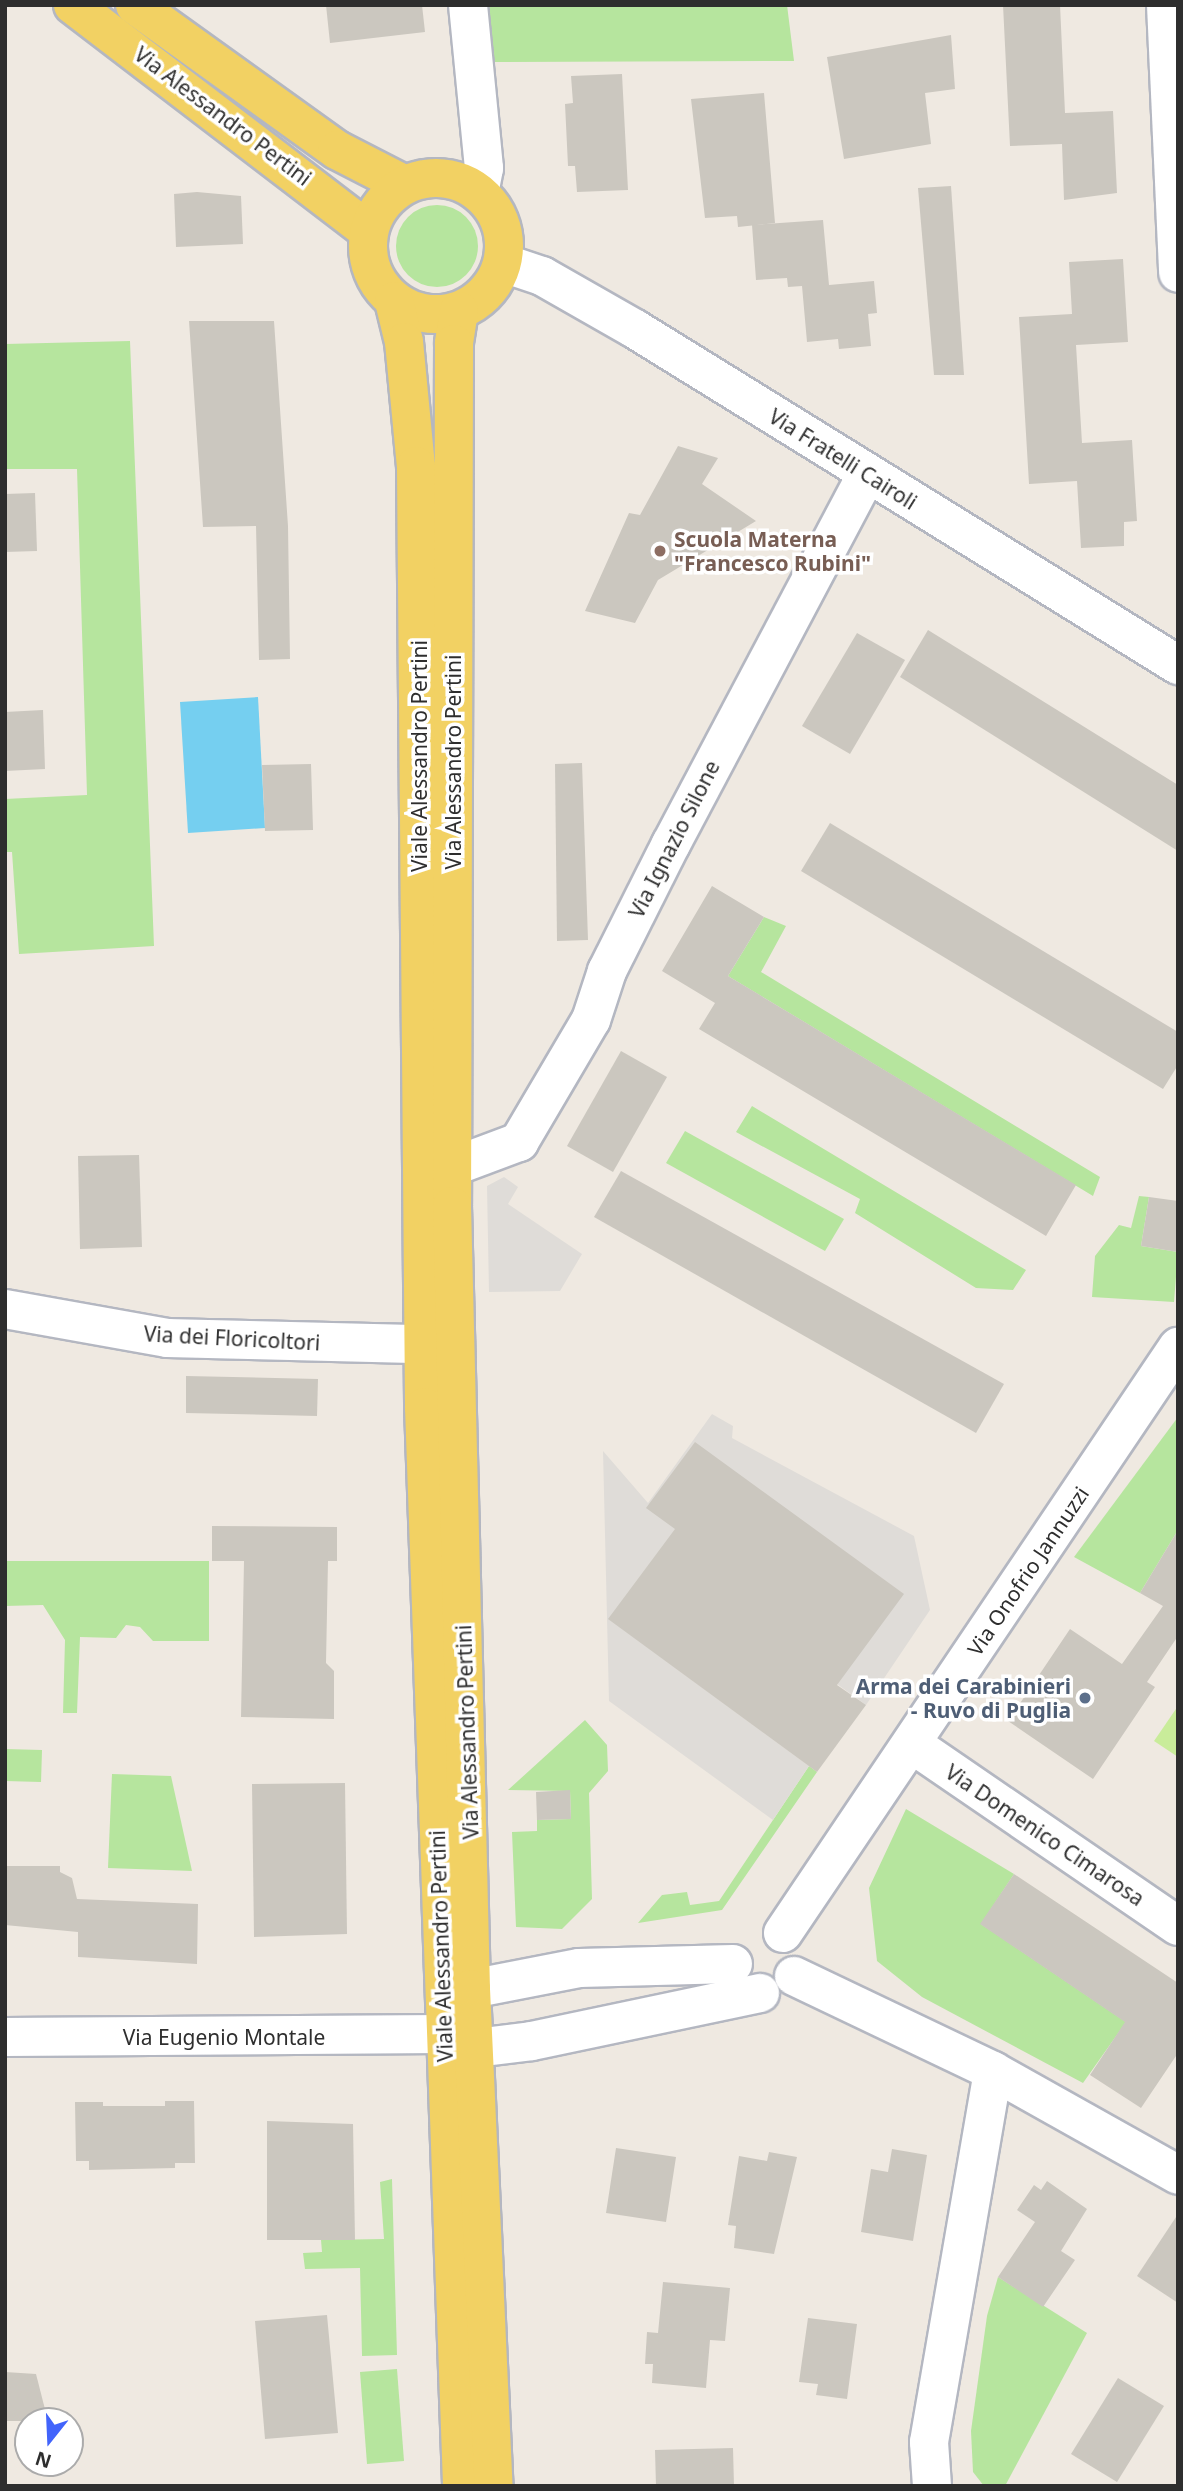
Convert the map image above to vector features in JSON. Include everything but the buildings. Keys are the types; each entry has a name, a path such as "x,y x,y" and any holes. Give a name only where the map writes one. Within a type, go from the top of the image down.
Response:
{"main road":[{"name":"Via Alessandro Pertini","path":"73,5 369,231"},
{"name":"Via Alessandro Pertini","path":"135,5 337,150 405,185"},
{"path":"443,178 479,193 501,225 503,263 494,284 479,300 459,311 426,314 394,301 371,269 369,231 376,212 405,185 443,178"},
{"name":"Viale Alessandro Pertini","path":"394,301 404,342 416,467 437,1213"},
{"name":"Via Alessandro Pertini","path":"437,1213 452,1167 454,371 459,311"},
{"path":"437,1213 440,1411"},
{"name":"Via Alessandro Pertini","path":"440,1411 469,1781 471,1989"},
{"name":"Viale Alessandro Pertini","path":"440,1411 459,2041 462,2486"},
{"name":"Viale Alessandro Pertini","path":"459,2041 494,2486"}],"street":[{"path":"468,5 484,168 479,193"},
{"path":"1166,5 1178,273"},
{"name":"Via Fratelli Cairoli","path":"503,263 542,276 635,329 1178,665"},
{"name":"Via Ignazio Silone","path":"452,1167 519,1142 591,1020 607,971 671,844 867,474"},
{"name":"Via dei Floricoltori","path":"5,1309 167,1338 439,1345"},
{"name":"Via Onofrio Jannuzzi","path":"783,1933 1178,1347"},
{"name":"Via Domenico Cimarosa","path":"912,1744 1178,1926"},
{"path":"763,1928 783,1933 795,1948 794,1976 780,1990 760,1993 742,1983 733,1964 733,1954 744,1936 763,1928"},
{"path":"459,2041 471,1989 579,1968 733,1964"},
{"path":"794,1976 993,2071 1178,2175"},
{"name":"Via Eugenio Montale","path":"5,2037 532,2041 760,1993"},
{"path":"932,2486 929,2442 993,2071"}],"green space":[{"path":"480,5 787,5 794,61 488,62"},
{"path":"437,205 453,208 466,217 475,230 478,246 475,262 466,275 453,284 437,287 421,284 408,275 399,262 396,246 399,230 408,217 421,208"},
{"path":"130,341 154,946 19,954 12,852 5,852 5,799 87,795 77,469 5,469 5,344"},
{"path":"764,917 786,926 761,972 1100,1177 1093,1196 728,976"},
{"path":"752,1106 1026,1270 1013,1290 976,1288 855,1213 860,1199 736,1132"},
{"path":"685,1131 844,1219 825,1251 666,1163"},
{"path":"1139,1196 1149,1197 1141,1246 1178,1252 1174,1302 1092,1297 1095,1256 1119,1225 1131,1228"},
{"path":"1178,1417 1178,1530 1140,1593 1074,1557"},
{"path":"5,1561 209,1561 209,1641 153,1641 140,1627 126,1625 116,1638 80,1637 77,1713 63,1713 65,1640 43,1605 5,1606"},
{"path":"1178,1706 1178,1757 1154,1741"},
{"path":"585,1720 607,1745 608,1771 589,1793 592,1899 562,1929 516,1927 512,1832 537,1831 537,1820 571,1819 570,1791 508,1790"},
{"path":"5,1749 42,1750 41,1782 5,1781"},
{"path":"809,1766 817,1772 722,1910 638,1923 662,1895 687,1892 690,1905 719,1901"},
{"path":"112,1774 171,1776 192,1871 108,1868"},
{"path":"906,1809 1014,1874 981,1924 1126,2022 1083,2083 922,1997 877,1961 869,1888"},
{"path":"392,2179 397,2355 362,2356 360,2268 305,2269 303,2253 322,2252 321,2240 384,2239 380,2182"},
{"path":"998,2277 1087,2333 1005,2486 984,2486 973,2472 971,2431 987,2316"},
{"path":"397,2369 404,2461 367,2464 360,2372"}],"shaded area":[{"path":"504,1177 518,1187 508,1204 582,1254 560,1291 489,1292 487,1186"},
{"path":"712,1414 733,1426 732,1438 914,1536 930,1610 866,1705 657,1554 609,1619 809,1766 773,1820 609,1701 603,1451 648,1503"}],"water":[{"path":"258,697 265,828 188,833 180,702"}],"place":[{"name":"Scuola Materna \"Francesco Rubini\"","path":"660,551"},
{"name":"Arma dei Carabinieri - Ruvo di Puglia","path":"1085,1698"}]}
